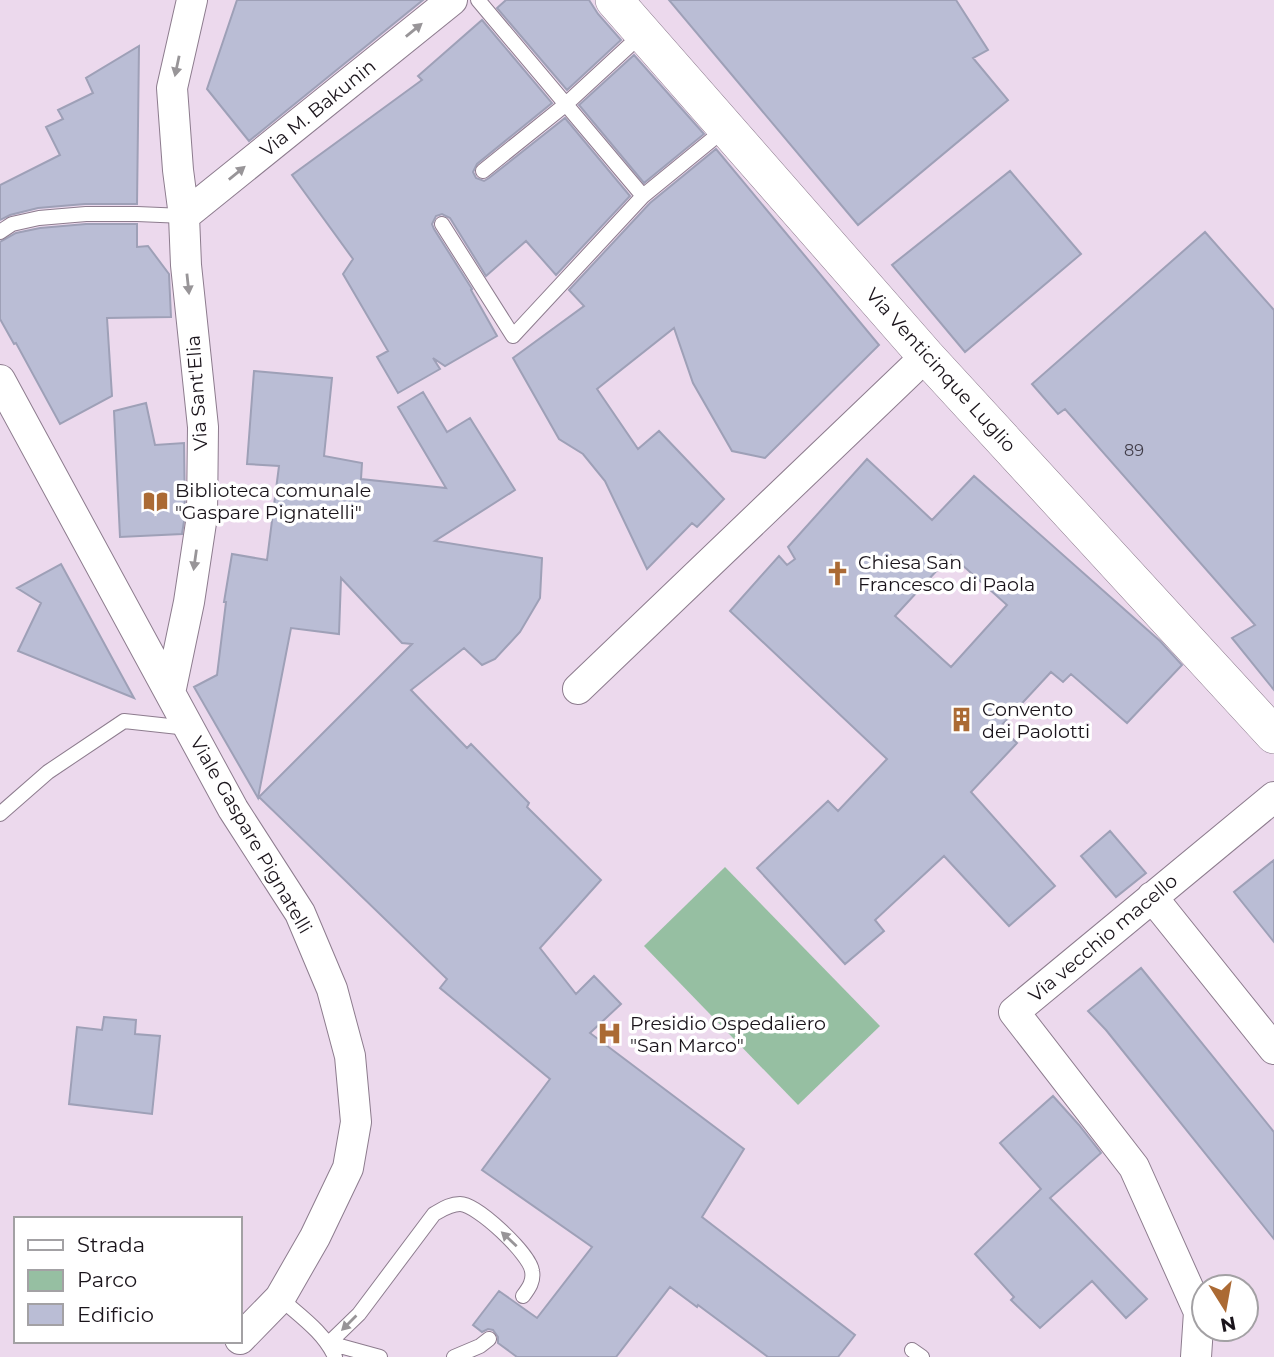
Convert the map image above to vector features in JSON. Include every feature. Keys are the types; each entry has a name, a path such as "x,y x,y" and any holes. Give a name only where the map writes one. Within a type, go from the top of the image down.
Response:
{"street":[{"name":"Via Sant'Elia","path":"170,693 189,602 202,516 203,427 186,265 172,88 192,0"},
{"name":"Via M. Bakunin","path":"184,216 452,0"},
{"name":"Via Venticinque Luglio","path":"614,0 926,356 1274,735"},
{"path":"578,690 926,356"},
{"name":"Viale Gaspare Pignatelli","path":"0,380 233,809 300,913 332,989 350,1056 356,1122 348,1168 315,1237 280,1298 242,1337"},
{"name":"Via vecchio macello","path":"1196,1357 1199,1312 1135,1167 1014,1012 1274,797"},
{"path":"1152,897 1274,1049"},
{"name":"Viale Gaspare Pignatelli","path":"223,1357 236,1343"}],"lane":[{"path":"478,0 643,197"},
{"path":"483,171 565,105 643,33"},
{"path":"442,224 513,336 643,197 726,129"},
{"path":"0,232 12,224 39,218 137,214 184,216"},
{"path":"0,814 48,772 124,722 189,728"},
{"path":"329,1343 359,1314 434,1214 448,1206 463,1204 478,1211 524,1253 533,1269 532,1282 523,1296"},
{"path":"280,1298 329,1343 335,1357"},
{"path":"454,1357 480,1346 489,1339"},
{"path":"329,1343 380,1357"}],"green space":[{"path":"725,867 880,1026 798,1105 644,946"}],"building":[{"path":"237,0 423,0 249,141 207,89"},
{"path":"506,0 589,0 621,40 567,90 497,8"},
{"path":"669,0 956,0 988,50 973,58 1008,100 858,225"},
{"path":"482,20 552,103 477,164 473,172 476,178 484,181 489,178 565,118 630,196 556,275 526,241 486,276 450,218 442,214 436,216 432,224 434,229 472,289 497,336 445,366 433,358 440,369 398,393 377,357 388,351 343,274 353,259 292,175 422,80 418,76"},
{"path":"139,46 137,204 38,208 0,220 0,185 60,155 46,127 63,119 58,110 93,93 86,78"},
{"path":"634,55 704,134 644,183 579,105"},
{"path":"716,149 879,345 765,458 732,451 693,383 674,328 597,389 638,449 659,431 724,499 697,527 692,523 647,569 605,481 583,454 559,439 513,358 584,306 569,290 650,203"},
{"path":"1010,171 1081,254 965,352 892,265"},
{"path":"86,224 137,224 137,247 148,246 169,274 171,317 107,318 112,396 60,424 0,319 0,242 16,233"},
{"path":"1205,232 1274,310 1274,690 1232,638 1255,625 1065,409 1058,414 1032,384"},
{"path":"254,371 332,378 324,456 362,463 361,479 446,488 398,407 423,392 447,432 470,418 515,490 435,541 542,558 540,598 520,632 495,659 482,665 464,648 411,690 467,748 471,744 529,803 527,807 601,880 540,948 576,994 594,976 621,1004 590,1033 744,1149 702,1217 855,1335 838,1357 768,1357 670,1287 616,1357 517,1357 498,1343 498,1337 493,1330 482,1332 473,1325 499,1291 537,1318 592,1247 482,1170 550,1079 440,988 447,979 259,797 412,644 402,643 341,578 339,634 291,628 258,798 194,687 217,675 232,554 267,560 279,466 247,464"},
{"path":"146,403 155,445 184,443 185,515 182,534 120,537 114,411"},
{"name":"Convento dei Paolotti","path":"867,459 932,520 974,476 1160,641 1182,665 1127,723 1071,674 1063,682 1051,672 1000,727 1017,743 971,792 1055,886 1009,926 944,856 875,920 884,931 845,964 757,868 828,801 838,811 887,759 730,611 779,556 787,565 795,559 788,547","holes":["951,555 1007,605 951,667 895,616"]},
{"path":"61,564 134,698 18,651 41,603 17,588"},
{"path":"1110,831 1146,873 1116,897 1081,856"},
{"path":"1274,860 1274,942 1234,892"},
{"path":"1141,968 1274,1132 1274,1239 1088,1011"},
{"path":"104,1017 136,1020 135,1034 160,1036 152,1114 69,1104 77,1027 102,1030"},
{"path":"1053,1096 1101,1153 1050,1198 1147,1299 1126,1318 1092,1281 1040,1328 1011,1300 1014,1297 975,1254 1041,1189 1000,1143"}],"place":[{"name":"Biblioteca comunale \"Gaspare Pignatelli\"","path":"155,501"},
{"name":"Chiesa San Francesco di Paola","path":"838,573"},
{"name":"Convento dei Paolotti","path":"962,720"},
{"name":"Presidio Ospedaliero \"San Marco\"","path":"610,1034"}]}
